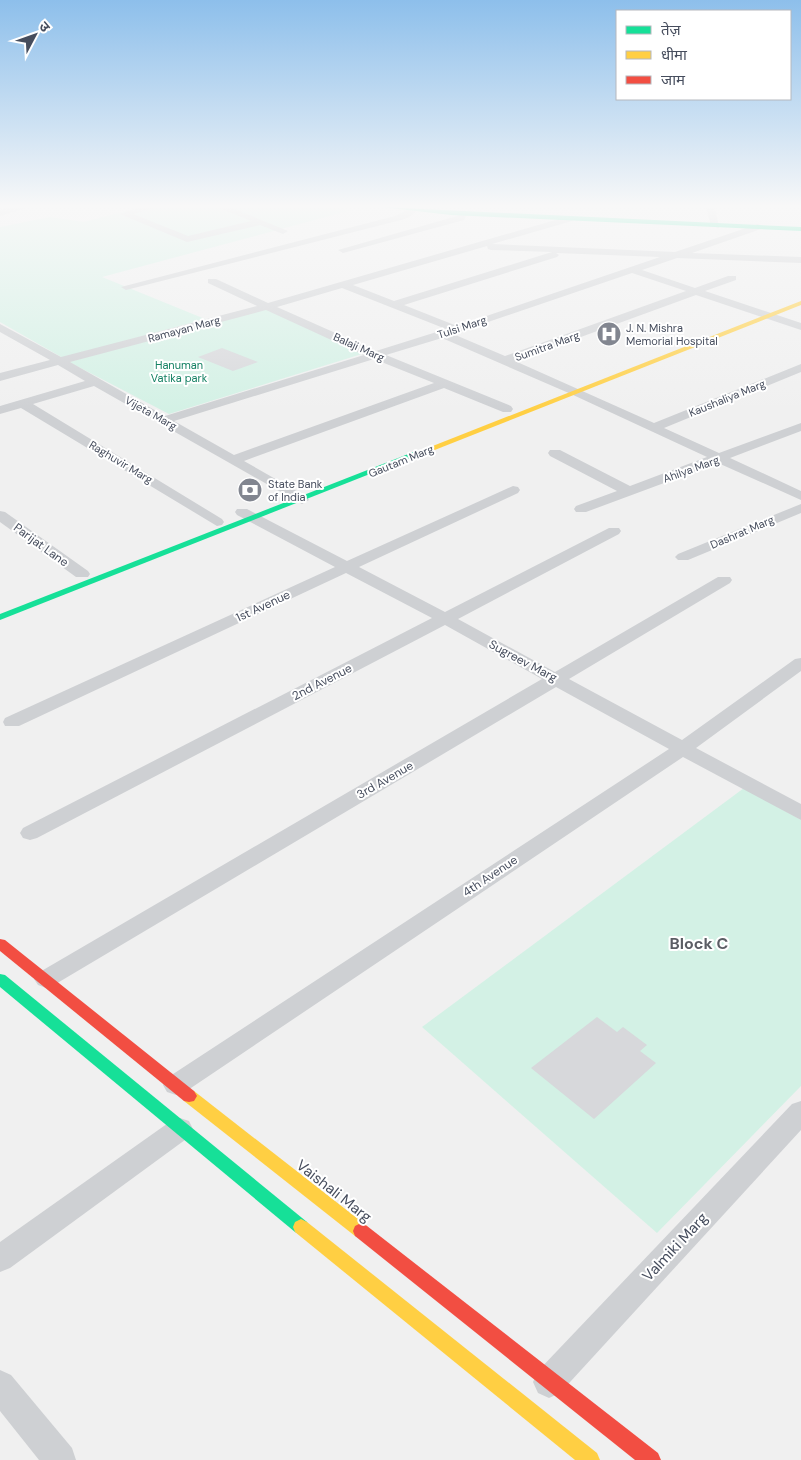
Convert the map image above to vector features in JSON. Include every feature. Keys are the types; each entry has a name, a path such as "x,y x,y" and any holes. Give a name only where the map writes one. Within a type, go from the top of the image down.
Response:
{"street":[{"path":"126,287 173,275"},
{"name":"Ramayan Marg","path":"0,377 378,275"},
{"path":"393,305 489,275"},
{"name":"Tulsi Marg","path":"165,420 375,355 618,275"},
{"path":"649,275 801,327"},
{"name":"Sumitra Marg","path":"503,362 732,278"},
{"name":"Balaji Marg","path":"212,281 375,355 507,409"},
{"path":"344,285 449,331 503,362 570,389 801,496"},
{"name":"Gautam Marg","path":"764,314 801,295"},
{"name":"Gautam Marg","path":"0,617 248,515 764,314 801,303"},
{"name":"Vijeta Marg","path":"0,326 59,362 165,420 296,497"},
{"name":"Kaushaliya Marg","path":"652,428 801,368"},
{"path":"0,410 95,382"},
{"path":"233,460 444,384"},
{"name":"Gautam Marg","path":"296,497 507,409 570,389"},
{"name":"Raghuvir Marg","path":"24,404 217,522"},
{"name":"Ahilya Marg","path":"580,509 801,427"},
{"path":"555,453 629,491"},
{"name":"1st Avenue","path":"12,722 513,490"},
{"name":"Dashrat Marg","path":"683,557 801,508"},
{"name":"Parijat Lane","path":"0,515 82,574"},
{"name":"Gautam Marg","path":"0,605 217,522 248,515"},
{"name":"Sugreev Marg","path":"248,515 444,618 801,813"},
{"name":"2nd Avenue","path":"30,833 614,531"},
{"name":"3rd Avenue","path":"46,979 724,580"},
{"name":"4th Avenue","path":"176,1085 683,748 801,663"},
{"name":"Vaishali Marg","path":"0,944 206,1109 538,1395 590,1460"},
{"name":"Vaishali Marg","path":"0,979 180,1129 538,1395 651,1460"},
{"path":"0,1259 206,1109"},
{"name":"Valmiki Marg","path":"538,1395 801,1112"},
{"path":"0,1386 60,1460"}],"green space":[{"path":"0,275 109,275 102,277 205,319 63,358 0,322"},
{"name":"Hanuman Vatika park","path":"265,308 365,353 169,414 69,362"},
{"path":"744,788 801,820 801,1086 657,1233 422,1027"}],"building":[{"path":"222,348 258,362 233,371 198,357"},
{"path":"597,1017 617,1032 623,1027 647,1045 640,1051 656,1063 594,1119 531,1068"}],"traffic: fast":[{"path":"0,617 419,453"},
{"path":"0,979 301,1227"}],"traffic: slow":[{"path":"419,453 801,303"},
{"path":"189,1096 361,1231"},
{"path":"301,1227 590,1460"}],"traffic: jam":[{"path":"0,944 189,1096"},
{"path":"361,1231 651,1460"}],"place":[{"name":"J. N. Mishra Memorial Hospital","path":"609,334"},
{"name":"State Bank of India","path":"250,490"}],"district":[{"name":"Block C","path":"699,943"}]}
